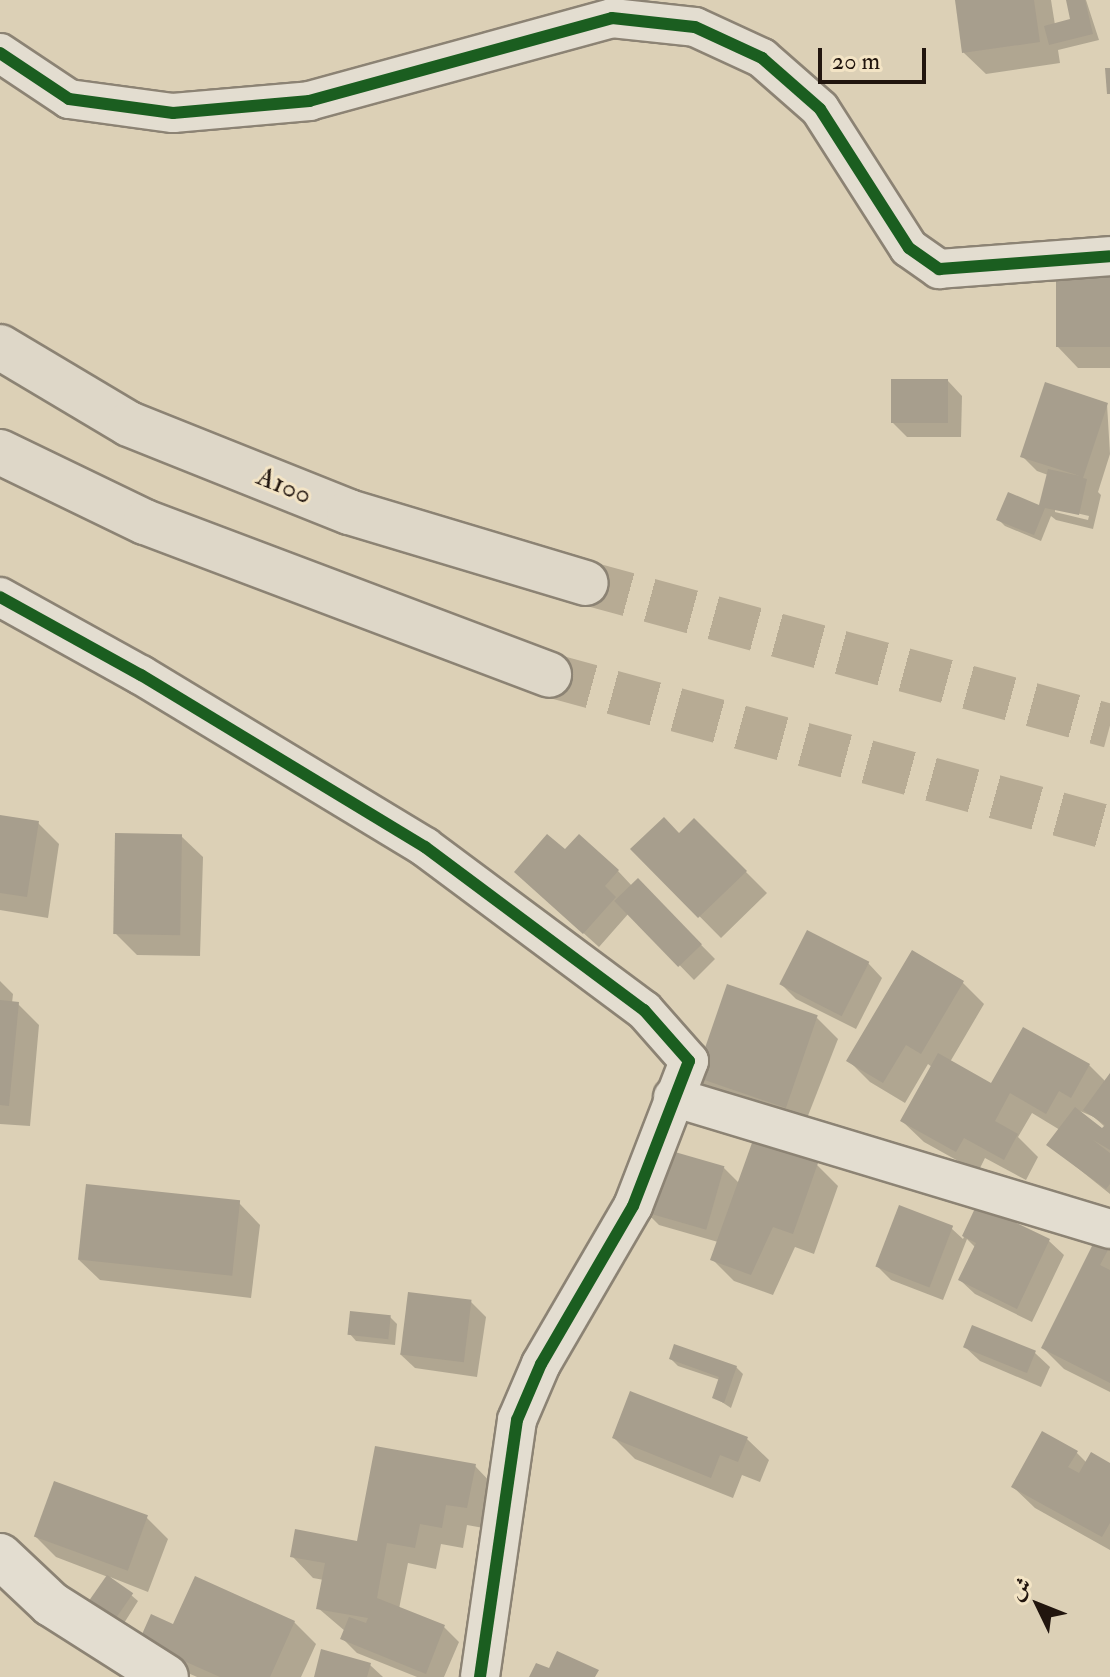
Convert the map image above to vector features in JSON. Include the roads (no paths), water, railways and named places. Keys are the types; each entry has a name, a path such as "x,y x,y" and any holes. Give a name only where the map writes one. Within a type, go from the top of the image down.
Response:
{"highway":[{"name":"A100","path":"0,347 129,424 158,436 349,512 586,583"},
{"path":"0,452 145,522 549,675"}],"street":[{"path":"0,53 69,99 173,113 309,101 612,18 695,27 762,58 820,109 909,248 939,269 1110,256"},
{"path":"0,597 141,675 425,847 644,1010 689,1061 633,1206 541,1364 517,1420 480,1677"},
{"path":"673,1097 1110,1229"},
{"path":"0,1556 51,1604 166,1677"}],"tunnel":[{"path":"586,583 1110,726"},
{"path":"549,675 1110,828"}]}
